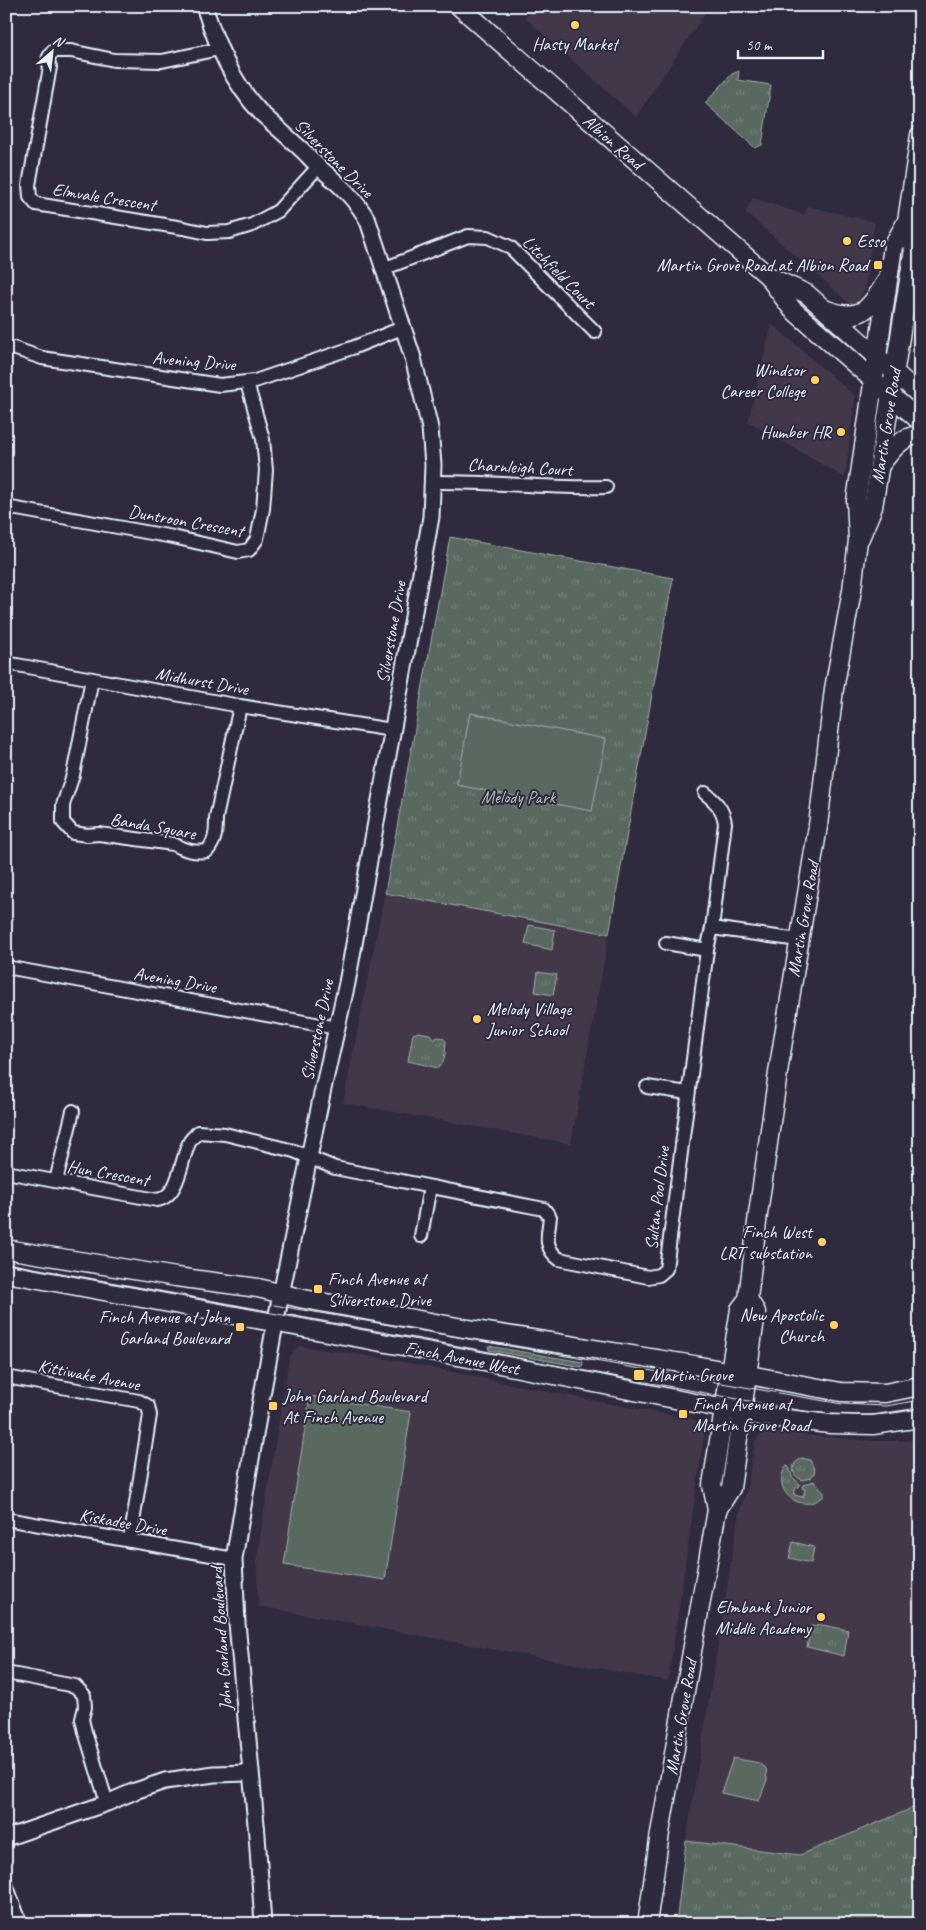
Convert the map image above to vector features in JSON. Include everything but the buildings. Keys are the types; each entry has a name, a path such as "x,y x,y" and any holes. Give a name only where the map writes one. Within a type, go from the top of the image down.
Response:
{"main road":[{"name":"Albion Road","path":"459,6 768,276 792,309 920,421"},
{"name":"Martin Grove Road","path":"647,1924 660,1833 717,1510 712,1485 740,1309 748,1299 779,1066 818,826 834,689 845,638 858,540 856,501 889,276 894,246 907,221 920,135"},
{"name":"Martin Grove Road","path":"858,540 873,507 914,248 907,221"},
{"name":"Albion Road","path":"768,276 806,294 920,395"},
{"path":"824,309 844,315 859,314 872,304 889,276"},
{"path":"880,465 897,445 912,436 920,435"},
{"name":"Finch Avenue West","path":"6,1249 176,1277 258,1288 454,1326 694,1365 841,1392 861,1394 885,1393 920,1386"},
{"name":"Finch Avenue West","path":"6,1272 797,1421 873,1426 920,1418"},
{"name":"Martin Grove Road","path":"717,1510 731,1488 743,1412 756,1312 748,1299"}],"street":[{"name":"Silverstone Drive","path":"204,6 219,49 242,91 262,113 333,178 361,208 368,221 420,384 430,428 433,482 431,517 413,623 338,1028 309,1157 275,1324"},
{"name":"Elmvale Crescent","path":"219,49 155,61 114,60 70,51 53,51 48,56 47,62 50,67 29,185 30,197 36,204 164,224 208,233 229,232 252,225 278,210 319,166"},
{"name":"Litchfield Court","path":"383,269 468,236 488,237 510,247 595,332"},
{"name":"Avening Drive","path":"6,350 13,348 42,358 175,380 220,385 247,383 352,348 402,328"},
{"name":"Duntroon Crescent","path":"6,507 211,544 222,549 238,552 249,550 257,539 263,510 266,470 263,439 247,383"},
{"name":"Charnleigh Court","path":"433,482 573,488 606,487"},
{"name":"Midhurst Drive","path":"6,663 240,706 392,730"},
{"name":"Banda Square","path":"92,680 74,775 63,805 63,822 73,833 99,834 173,844 183,850 195,852 207,851 213,845 216,833 217,813 240,706"},
{"name":"Sultan Pool Drive","path":"309,1157 329,1167 544,1209 550,1217 547,1244 550,1253 559,1259 648,1277 659,1275 666,1270 725,823 723,812 717,803 705,793"},
{"path":"712,928 799,940"},
{"path":"666,943 707,950"},
{"name":"Avening Drive","path":"6,967 338,1028"},
{"path":"647,1087 688,1093"},
{"path":"56,1181 73,1111"},
{"name":"Hun Crescent","path":"6,1172 162,1199 172,1190 190,1140 198,1132 225,1134 294,1151 309,1157"},
{"path":"421,1236 430,1187"},
{"name":"John Garland Boulevard","path":"262,1924 257,1835 237,1623 234,1559 275,1324"},
{"name":"Kittiwake Avenue","path":"6,1377 139,1401 148,1406 150,1415 130,1541"},
{"name":"Kiskadee Drive","path":"6,1519 234,1559"},
{"path":"6,1673 75,1686 84,1695 85,1707 82,1719 107,1803"},
{"path":"6,1838 165,1781 214,1774 250,1772"},
{"path":"6,1884 21,1924"}],"shaded area":[{"path":"535,6 667,6 705,13 636,117 525,18"},
{"path":"753,198 805,215 807,206 875,222 865,288 855,308 745,212"},
{"path":"772,324 855,396 845,478 748,421"},
{"name":"Melody Village Junior School","path":"385,893 609,934 571,1144 343,1103"},
{"path":"300,1346 394,1360 697,1421 703,1430 704,1436 668,1681 258,1606 257,1562 261,1531 289,1358 295,1349"},
{"name":"Elmbank Junior Middle Academy","path":"763,1433 873,1441 904,1441 920,1438 920,1805 800,1855 686,1841 739,1513 747,1488 755,1441"}],"green space":[{"path":"739,71 738,80 771,85 762,145 755,148 705,103 732,74"},
{"name":"Melody Park","path":"450,537 673,578 609,934 385,893"},
{"path":"470,713 606,739 592,811 457,785"},
{"path":"529,925 555,930 552,950 525,944"},
{"path":"538,972 557,975 553,995 535,992"},
{"path":"419,1032 430,1034 434,1040 437,1037 443,1038 446,1041 444,1060 438,1068 408,1061 413,1034"},
{"path":"488,1346 583,1362 582,1367 489,1350"},
{"path":"310,1396 411,1412 385,1580 284,1565"},
{"path":"802,1458 810,1460 815,1471 811,1478 802,1480 795,1475 793,1468 795,1463"},
{"path":"786,1466 789,1467 792,1477 800,1484 799,1487 796,1487 794,1495 803,1497 805,1489 802,1488 803,1485 814,1481 824,1493 824,1496 806,1503 790,1498 782,1484 782,1475"},
{"path":"793,1542 814,1547 811,1563 789,1558"},
{"path":"817,1624 848,1630 844,1656 807,1647 811,1626 816,1626"},
{"path":"733,1758 759,1763 766,1769 767,1780 759,1801 721,1793"},
{"path":"920,1805 920,1924 676,1924 686,1841 800,1855"}],"tram line":[{"path":"6,1264 803,1411 876,1415 920,1408"},
{"path":"274,1305 842,1404 886,1406 920,1400"}],"place":[{"name":"Hasty Market","path":"575,25"},
{"name":"Esso","path":"847,241"},
{"name":"Martin Grove Road at Albion Road","path":"878,265"},
{"name":"Windsor Career College","path":"815,380"},
{"name":"Humber HR","path":"841,432"},
{"name":"Melody Village Junior School","path":"477,1019"},
{"name":"Finch West LRT substation","path":"822,1242"},
{"name":"Finch Avenue at Silverstone Drive","path":"318,1289"},
{"name":"New Apostolic Church","path":"834,1325"},
{"name":"Finch Avenue at John Garland Boulevard","path":"240,1327"},
{"name":"Martin Grove","path":"639,1375"},
{"name":"John Garland Boulevard At Finch Avenue","path":"273,1406"},
{"name":"Finch Avenue at Martin Grove Road","path":"683,1414"},
{"name":"Elmbank Junior Middle Academy","path":"821,1617"}]}
